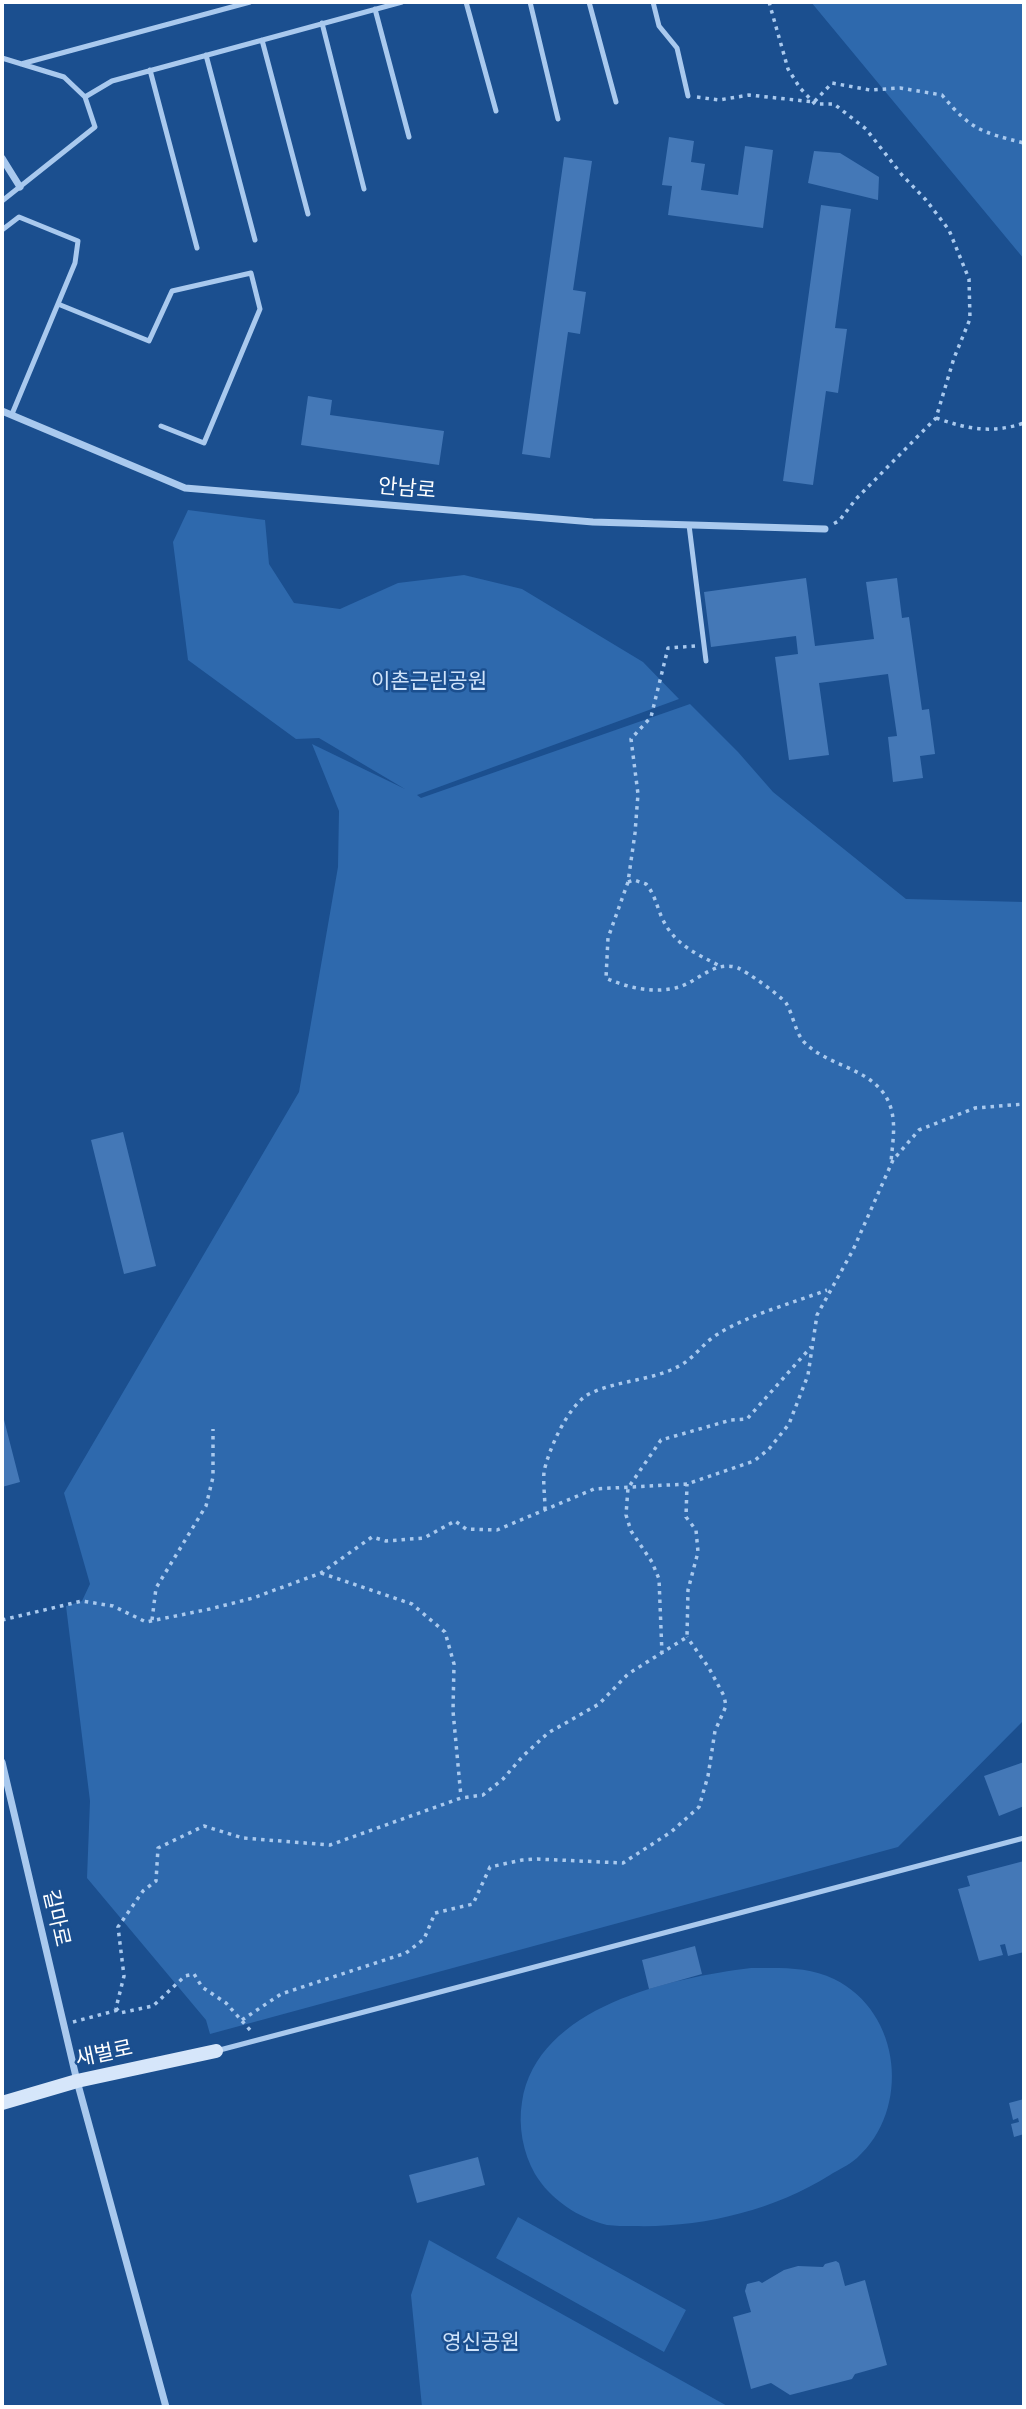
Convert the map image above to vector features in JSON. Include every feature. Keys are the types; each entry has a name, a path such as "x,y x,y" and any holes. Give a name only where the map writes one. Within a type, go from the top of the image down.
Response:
{"street":[{"path":"2,158 19,187"},
{"name":"안남로","path":"2,411 185,488 593,522 825,529"},
{"name":"길마로","path":"2,1762 77,2081 166,2407"},
{"name":"새벌로","path":"2,2103 77,2081 216,2051"}],"lane":[{"path":"21,64 226,5 250,2"},
{"path":"85,97 112,80 402,2"},
{"path":"466,2 496,111"},
{"path":"530,2 558,119"},
{"path":"589,2 616,102"},
{"path":"653,2 659,26 677,48 688,96"},
{"path":"375,9 409,137"},
{"path":"322,23 364,189"},
{"path":"262,40 308,214"},
{"path":"206,55 255,240"},
{"path":"2,58 64,77 85,97 95,127 2,201"},
{"path":"150,70 197,248"},
{"path":"2,230 19,217 78,241 75,263 12,414"},
{"path":"58,304 149,341 172,292 251,273 260,309 204,443 161,426"},
{"path":"689,525 706,661"},
{"path":"216,2051 1024,1838"}],"path":[{"path":"769,2 788,69 800,88 814,102"},
{"path":"814,102 832,83 870,90 900,88 943,95 962,118 976,129 1024,143"},
{"path":"688,96 719,100 750,95 834,104 866,129 902,175 926,200 949,230 969,279 970,319 954,358 936,418 856,499 839,521 825,529"},
{"path":"936,418 964,427 986,430 1024,423"},
{"path":"704,646 668,648 651,717 631,739 638,794 635,833 628,882 608,938 606,978 639,990 678,988 720,966"},
{"path":"628,882 634,880 646,884 663,921 686,949 720,966 738,968 755,978 786,1003 804,1041 882,1090 894,1113 891,1164"},
{"path":"2,1620 82,1601 113,1606 146,1622 210,1609 253,1598 321,1573 372,1537 386,1541 424,1538 455,1521 466,1529 497,1530 594,1489 687,1483 754,1461 769,1449 789,1424 808,1375 817,1315 853,1250 891,1164 919,1130 975,1108 1024,1104"},
{"path":"545,1510 544,1476 547,1458 566,1420 587,1395 680,1366 716,1335 747,1319 829,1289"},
{"path":"662,1654 659,1579 652,1562 631,1531 626,1515 628,1488 661,1440 731,1420 747,1419 813,1345"},
{"path":"152,1620 156,1588 206,1506 213,1477 213,1429"},
{"path":"242,2020 281,1994 406,1953 424,1939 435,1913 473,1904 491,1867 522,1860 623,1863 671,1832 699,1807 708,1776 715,1731 726,1706 724,1696 709,1668 687,1637 688,1590 698,1552 696,1530 686,1517 687,1483"},
{"path":"321,1573 412,1604 445,1633 454,1664 453,1711 461,1798"},
{"path":"118,2010 116,2008 124,1976 118,1927 143,1891 156,1881 158,1848 204,1826 243,1838 330,1845 461,1798 483,1795 503,1779 548,1733 599,1704 628,1674 687,1637"},
{"path":"63,2024 118,2010 120,2012 153,2006 184,1976 194,1974 202,1987 226,2003 258,2040"}],"green space":[{"path":"811,2 1024,2 1024,259"},
{"name":"이촌근린공원","path":"188,510 265,520 269,564 294,603 340,609 398,583 464,575 522,589 643,662 679,699 417,795 421,798 690,704 773,792 906,899 1024,902 1024,1720 898,1847 210,2034 206,2020 87,1878 90,1801 66,1606 82,1601 90,1584 64,1493 299,1092 338,867 339,811 312,744 405,789 319,738 296,739 188,660 173,542"},
{"path":"751,1968 793,1969 824,1975 857,1994 874,2014 885,2037 891,2063 891,2089 886,2114 874,2138 857,2158 808,2188 784,2198 735,2215 684,2224 607,2225 575,2212 548,2192 531,2166 521,2130 521,2120 522,2102 533,2069 553,2042 580,2020 647,1989"},
{"path":"518,2217 686,2310 664,2352 496,2258"},
{"name":"영신공원","path":"429,2240 729,2407 422,2407 411,2295"}],"building":[{"path":"669,137 694,141 691,162 705,164 701,190 738,195 745,146 773,150 763,228 668,215 672,186 662,185"},
{"path":"814,151 840,153 879,177 878,200 808,183"},
{"path":"564,157 592,161 573,290 586,292 580,334 568,332 550,458 522,454"},
{"path":"821,205 851,209 835,328 847,329 838,393 826,391 813,485 783,481"},
{"path":"308,396 332,400 330,415 444,431 439,465 301,445"},
{"path":"806,578 815,646 874,639 866,582 897,578 902,618 909,617 922,710 929,709 935,754 920,756 923,778 893,782 888,737 897,736 888,674 819,683 829,755 789,760 775,657 798,654 796,636 711,647 704,592"},
{"path":"123,1132 156,1266 124,1274 91,1140"},
{"path":"2,1412 20,1482 2,1487"},
{"path":"1024,1762 1024,1806 999,1816 984,1776"},
{"path":"1024,1861 1024,1952 1008,1956 1005,1944 1000,1945 1003,1955 979,1961 958,1889 970,1886 967,1876"},
{"path":"695,1946 702,1974 649,1989 642,1960"},
{"path":"1024,2099 1024,2134 1014,2137 1011,2124 1019,2122 1018,2118 1013,2120 1009,2103"},
{"path":"478,2157 485,2185 417,2203 409,2175"},
{"path":"836,2261 839,2263 845,2286 865,2280 887,2365 855,2374 852,2379 790,2395 771,2383 751,2389 733,2317 751,2312 745,2291 747,2284 759,2281 762,2283 784,2270 798,2266 823,2267"}]}
